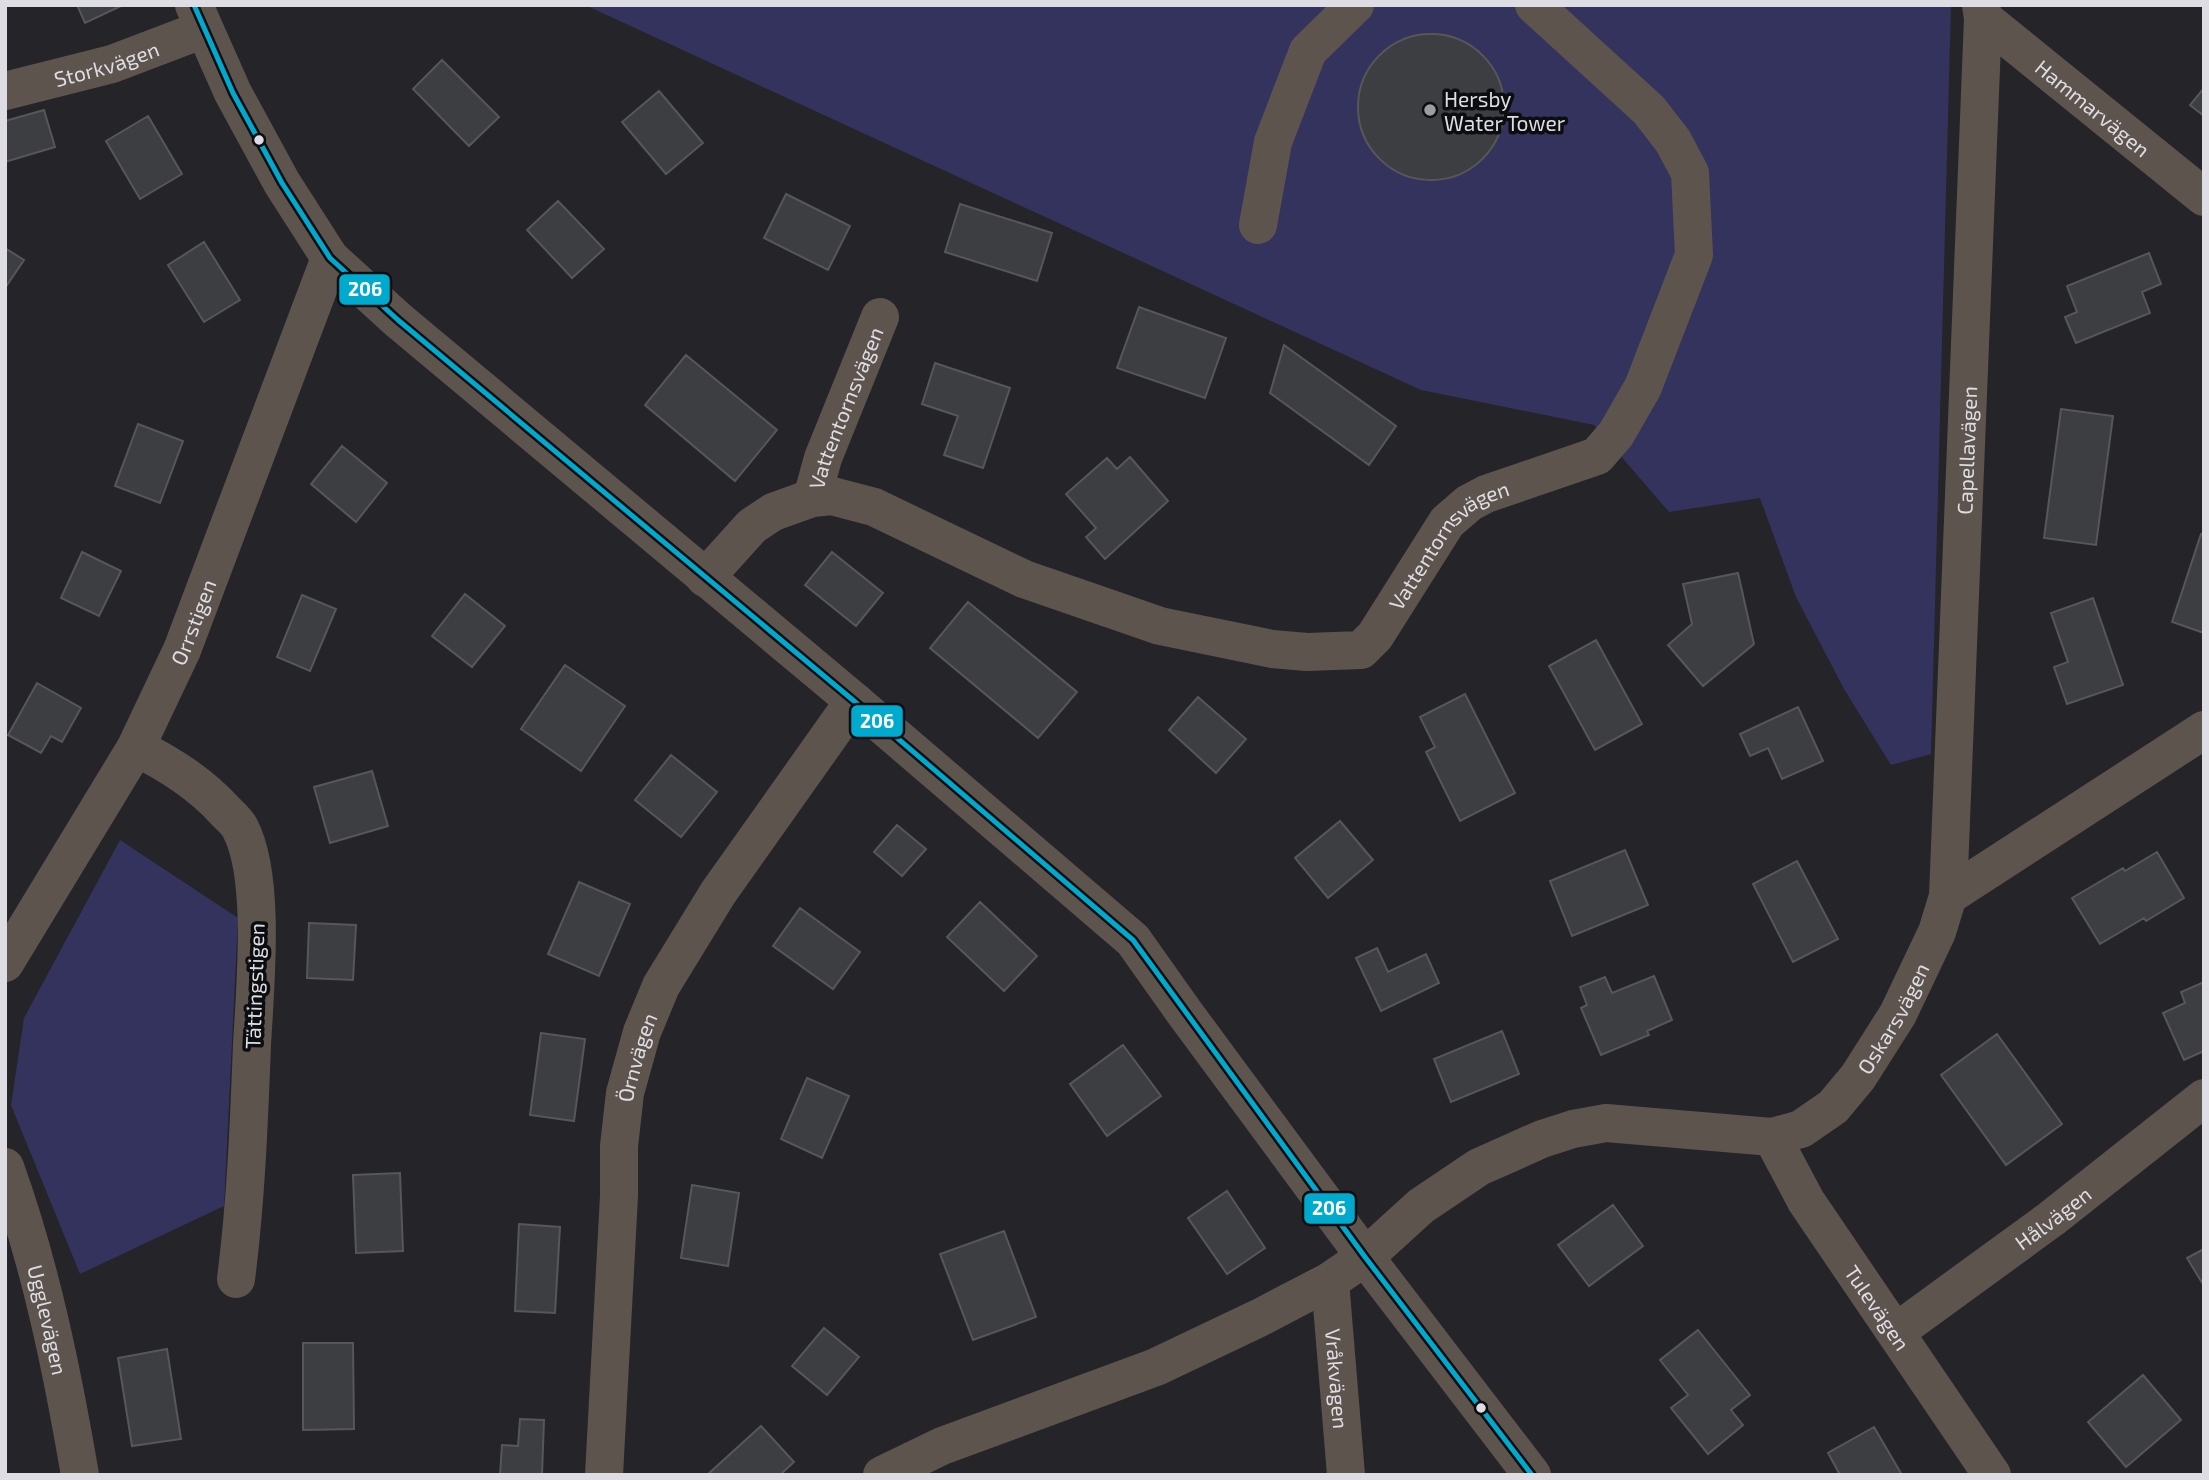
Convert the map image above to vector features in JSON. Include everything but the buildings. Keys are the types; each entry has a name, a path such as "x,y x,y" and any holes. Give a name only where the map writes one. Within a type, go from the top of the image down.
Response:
{"street":[{"path":"1258,225 1273,142 1308,51 1355,5"},
{"name":"Vattentornsvägen","path":"705,578 752,526 773,512 811,498 839,497 874,507 1024,579 1160,626 1272,649 1307,652 1361,650 1375,636 1447,522 1469,503 1486,494 1597,456 1616,434 1643,387 1694,255 1689,173 1673,141 1649,110 1534,5"},
{"name":"Hammarvägen","path":"1982,12 2204,197"},
{"name":"Capellavägen","path":"1948,896 1982,12"},
{"path":"199,17 233,93 282,183 330,258 398,320 854,701 1133,940 1365,1256 1532,1475"},
{"name":"Storkvägen","path":"5,91 112,64 199,17"},
{"name":"Orrstigen","path":"5,963 136,747 182,650 330,258"},
{"name":"Vattentornsvägen","path":"811,498 823,458 880,317"},
{"name":"Örnvägen","path":"604,1475 619,1196 619,1146 625,1093 642,1032 661,986 718,892 854,701"},
{"path":"1948,896 2204,730"},
{"name":"Tättingstigen","path":"136,747 177,769 209,793 239,826 250,853 256,902 256,964 245,1211 236,1279"},
{"name":"Oskarsvägen","path":"882,1475 942,1446 1156,1367 1259,1318 1329,1281 1365,1256 1421,1206 1479,1167 1542,1139 1573,1129 1606,1123 1772,1137 1801,1129 1833,1107 1858,1077 1898,1014 1937,933 1948,896"},
{"name":"Hålvägen","path":"1896,1332 2050,1219 2204,1098"},
{"name":"Tulevägen","path":"1772,1137 1806,1200 1989,1473"},
{"name":"Ugglevägen","path":"5,1167 24,1222 53,1333 80,1475"},
{"name":"Vråkvägen","path":"1329,1281 1346,1475"}],"shaded area":[{"path":"585,5 1951,5 1931,754 1891,765 1844,689 1796,597 1760,498 1669,512 1594,425 1421,390"},
{"path":"120,840 238,918 224,1206 80,1274 11,1105 24,1018"}],"transit line":[{"name":"206","path":"194,5 233,93 282,183 330,258 398,320 854,701 1133,940 1365,1257 1532,1475"}],"place":[{"name":"Hersby Water Tower","path":"1430,110"}]}
